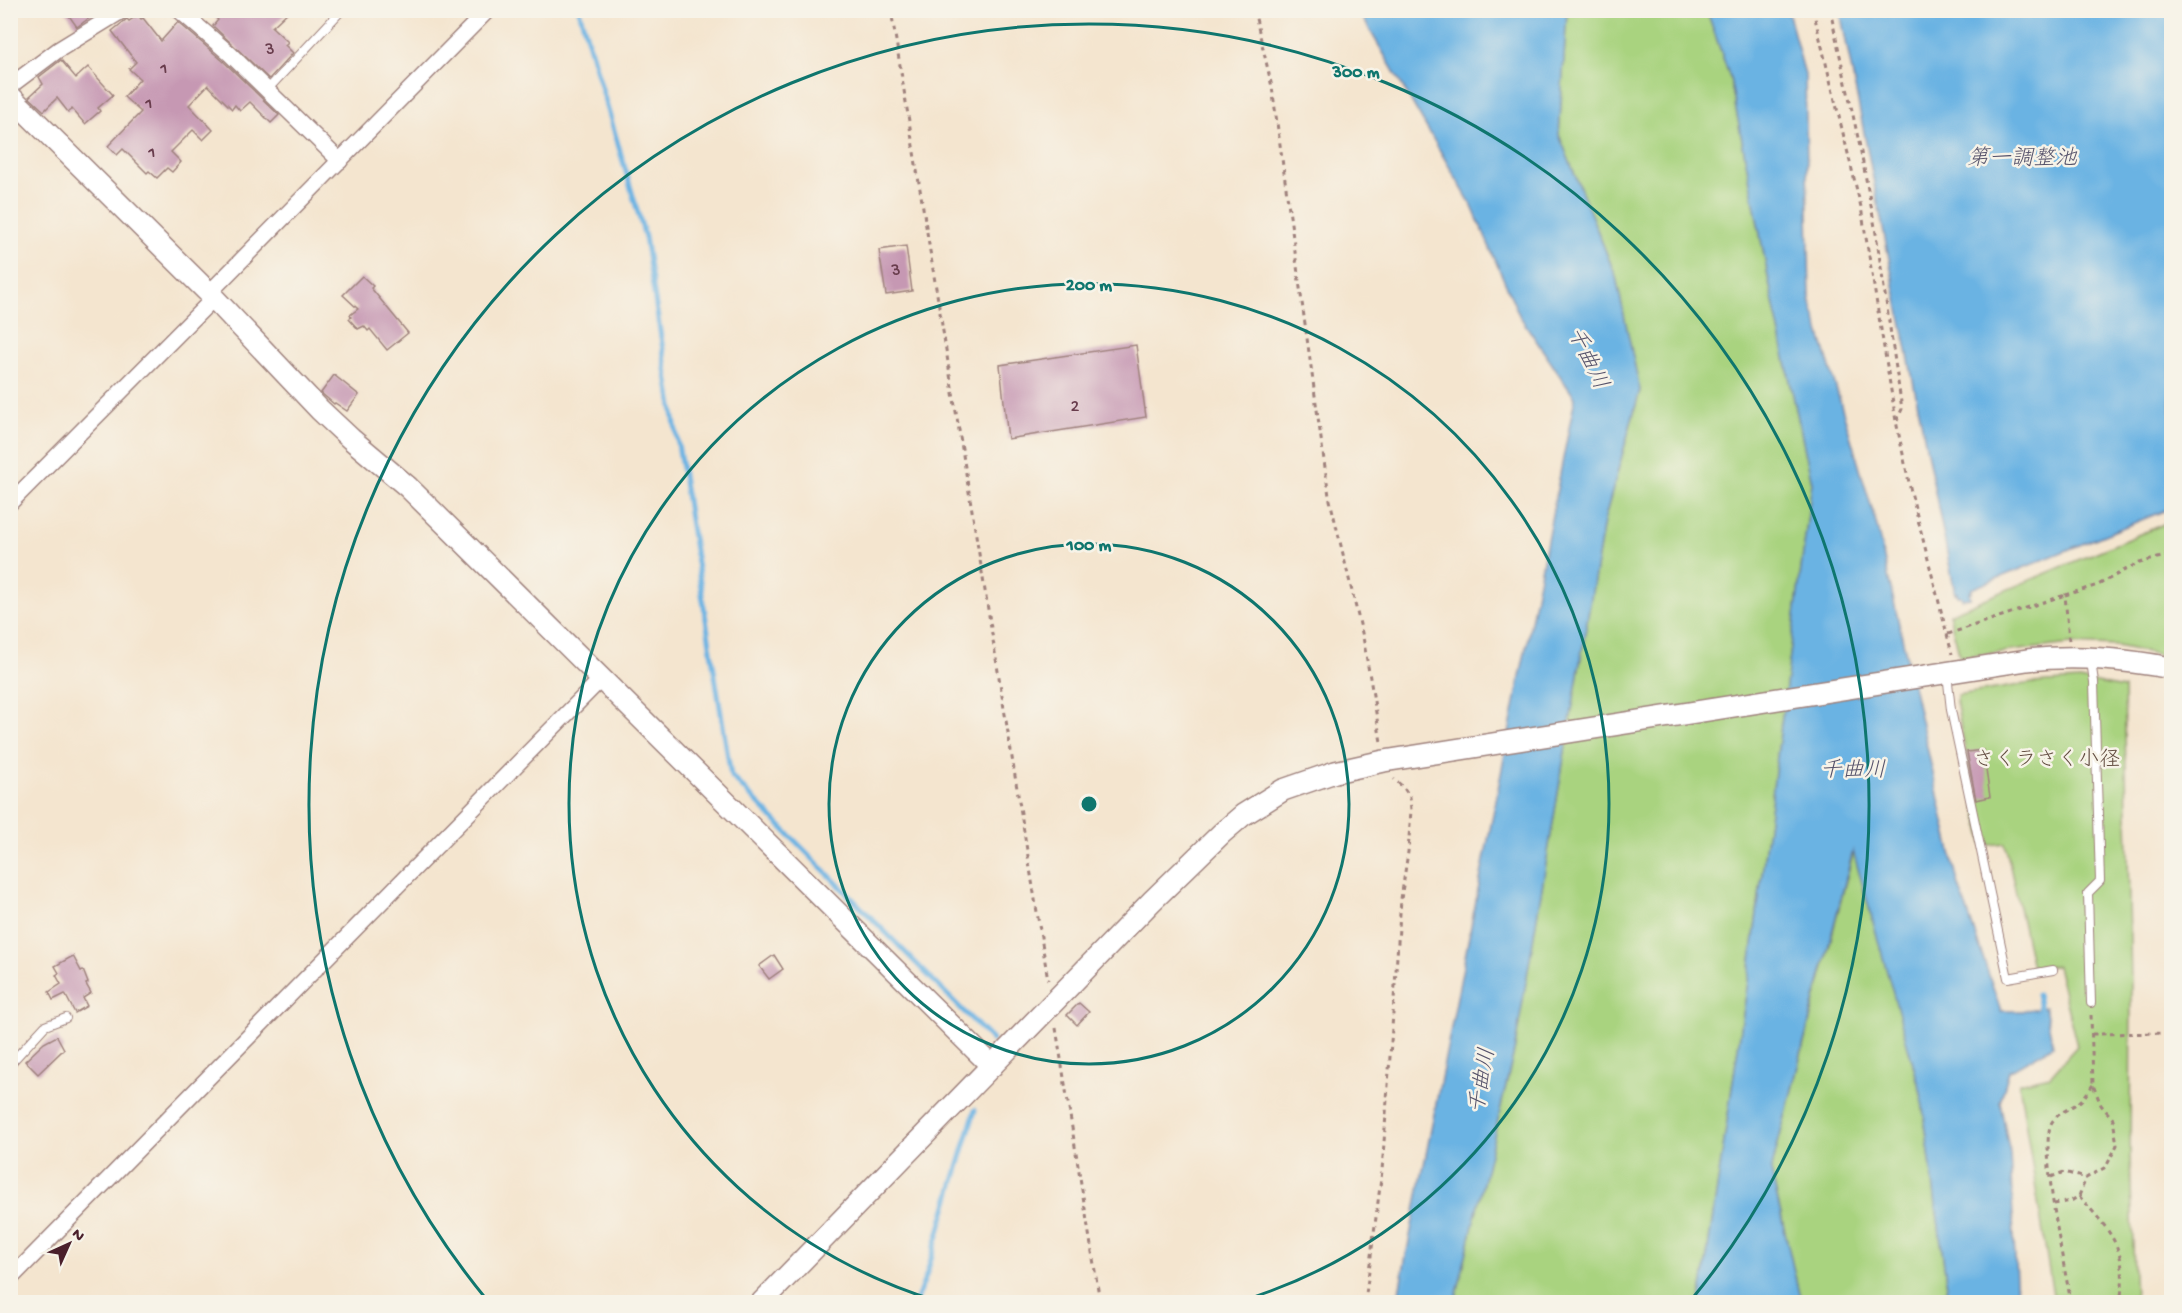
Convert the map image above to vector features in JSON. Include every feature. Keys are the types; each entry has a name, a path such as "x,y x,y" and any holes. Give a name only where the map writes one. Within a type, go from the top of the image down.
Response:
{"street":[{"path":"10,86 58,50 123,10"},
{"path":"179,10 230,54 340,161"},
{"path":"10,503 207,305 215,287 488,10"},
{"path":"10,96 211,295 320,410 408,487 992,1066"},
{"path":"762,1302 1221,833 1243,815 1283,790 1310,780 1394,760 2027,660 2091,657 2172,668"},
{"path":"10,1279 601,679"}],"lane":[{"path":"267,90 339,13"},
{"path":"2091,657 2094,682 2100,881 2088,893 2091,1003"},
{"path":"1946,672 1951,710 2008,978 2053,970"},
{"path":"10,1064 45,1026 66,1018"}],"path":[{"path":"891,10 1100,1302"},
{"path":"1254,10 1272,87 1329,496 1394,760 1393,777 1410,797 1408,852 1401,899 1382,1171 1365,1302"},
{"path":"1813,10 1861,207 1896,421 1911,492 1948,634 1946,672"},
{"path":"1830,10 1860,147 1876,239 1902,409 1896,421"},
{"path":"1948,634 2098,585 2136,564 2172,554"},
{"path":"2065,595 2070,644"},
{"path":"2054,1204 2071,1201 2079,1196 2086,1178 2106,1167 2117,1145 2113,1119 2101,1105 2092,1085 2091,1003"},
{"path":"2092,1034 2172,1033"},
{"path":"2071,1302 2054,1204 2047,1142 2052,1122 2065,1109 2079,1102 2092,1085"},
{"path":"2051,1177 2064,1172 2086,1178"},
{"path":"2079,1196 2103,1222 2116,1243 2121,1256 2123,1284 2120,1302"}],"green space":[{"path":"1567,11 1707,11 1730,78 1773,302 1812,483 1750,968 1700,1302 1455,1302 1515,1047 1604,521 1640,391 1616,277 1559,135"},
{"path":"2171,521 2171,657 2117,646 2071,644 1960,657 1949,614"},
{"name":"さくラさく小径","path":"2080,680 2124,688 2131,983 2130,1156 2135,1302 2054,1302 2019,1083 2050,1076 2077,1046 2057,966 2032,967 2005,843 1983,846 1956,701 1958,695 2033,683"},
{"path":"1854,850 1921,1093 1949,1302 1801,1302 1771,1171"}],"water":[{"name":"千曲川","path":"1361,11 1567,11 1559,135 1616,277 1640,390 1604,521 1515,1047 1455,1302 1397,1302 1575,398 1519,315 1471,204 1364,20"},
{"name":"千曲川","path":"1707,11 1788,11 1805,75 1810,300 1876,523 1958,883 2001,1011 2021,1011 2045,1007 2053,1046 2009,1071 2000,1102 2010,1154 2017,1302 1949,1302 1921,1093 1853,851 1771,1171 1801,1302 1700,1302 1750,968 1812,483 1773,302 1730,78"},
{"name":"第一調整池","path":"1840,11 2171,11 2171,508 1971,589 1970,598 1962,599 1955,593"}],"building":[{"path":"65,10 100,10 77,27"},
{"path":"209,10 290,10 272,27 288,42 285,45 293,53 269,79 213,26 218,20"},
{"path":"138,15 161,41 178,22 279,115 271,123 250,102 240,111 235,105 232,109 208,85 189,105 213,130 203,140 193,130 171,152 181,162 172,172 167,168 157,178 149,171 147,173 123,149 117,155 108,146 141,112 124,97 140,79 129,69 136,62 112,31 127,19 129,21"},
{"path":"61,60 76,78 88,67 113,95 85,124 72,109 68,112 57,98 44,111 29,97 43,84 39,77"},
{"path":"906,246 912,291 886,295 879,250"},
{"path":"362,276 373,286 371,288 408,333 387,350 370,329 368,331 364,326 358,329 349,319 350,315 358,309 343,295"},
{"path":"1136,345 1146,417 1008,439 1000,365"},
{"path":"334,375 359,395 347,411 321,393"},
{"path":"1983,750 1990,797 1976,800 1967,752"},
{"path":"774,955 783,969 769,979 759,966"},
{"path":"73,956 81,971 83,970 91,993 83,998 87,1006 75,1013 65,994 53,1000 49,992 61,984 56,975 59,973 55,966"},
{"path":"1079,1003 1089,1012 1077,1025 1067,1015"},
{"path":"57,1036 64,1049 38,1074 25,1061 44,1043"}],"waterway":[{"path":"579,10 645,237 731,776 992,1040"},
{"path":"2037,995 2040,1008"},
{"path":"916,1302 926,1276 975,1110"}]}
